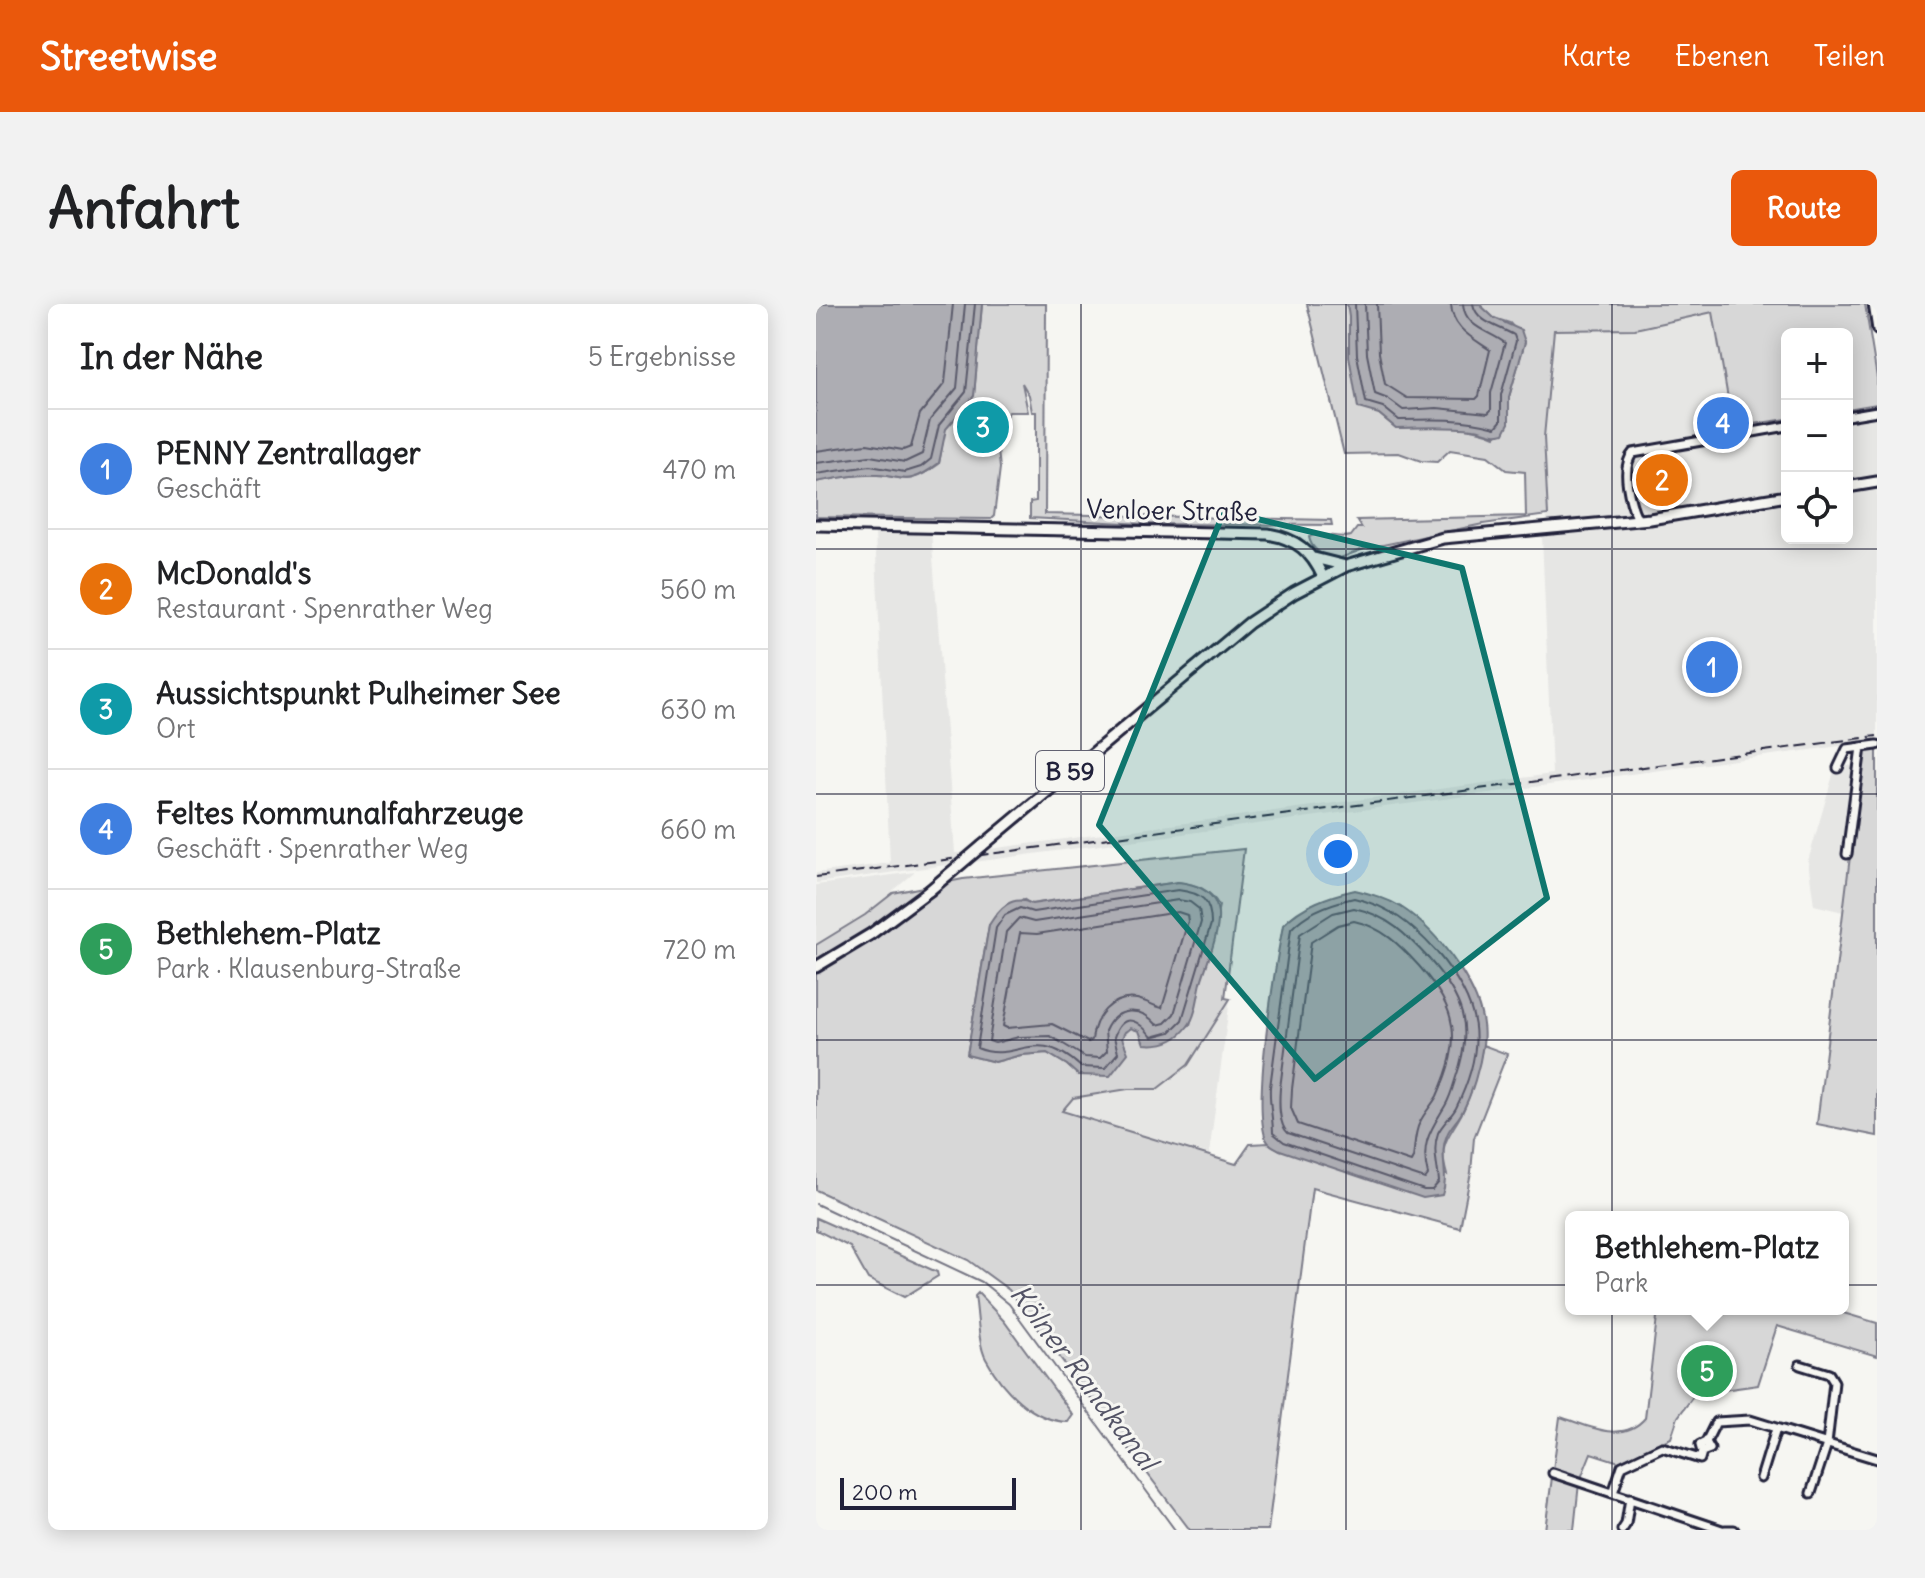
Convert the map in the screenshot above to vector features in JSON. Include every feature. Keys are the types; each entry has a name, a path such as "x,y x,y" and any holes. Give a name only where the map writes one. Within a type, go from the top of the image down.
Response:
{"main road":[{"path":"1853,486 1877,482"},
{"name":"B 59","path":"816,967 871,934 929,891 1249,623 1323,577 1346,566 1443,538 1638,520 1781,497"},
{"name":"Venloer Straße","path":"816,525 1250,532 1277,535 1299,543 1314,558"},
{"path":"1314,558 1346,566"},
{"path":"1314,558 1323,577"}],"street":[{"path":"1873,304 1877,330"},
{"path":"1853,415 1877,411"},
{"path":"1638,520 1633,510 1626,466 1627,459 1633,453 1781,427"},
{"path":"1838,768 1847,749 1877,745"},
{"path":"1847,854 1861,747"},
{"path":"1800,1365 1829,1374 1834,1379 1827,1444 1811,1493"},
{"path":"1613,1493 1622,1466 1662,1447 1700,1459 1700,1445 1706,1442 1713,1425 1719,1421 1750,1420 1877,1459"},
{"path":"1761,1478 1776,1429"},
{"path":"1553,1473 1723,1530 1734,1530"},
{"path":"1622,1530 1626,1524 1630,1498"}],"highlighted area":[{"path":"1224,511 1462,568 1547,898 1315,1079 1099,825"}],"shaded area":[{"path":"982,304 1046,304 1045,514 1331,520 1332,525 1144,524 1030,518 1030,502 1036,501 1036,412 1032,412 1029,395 1022,383 1028,412 1009,412 996,433 1000,468 994,516 991,519 816,517 816,482 861,475 909,479 939,464 945,429 974,395"},
{"path":"1307,304 1347,304 1379,414 1396,428 1459,427 1495,436 1509,423 1509,397 1525,341 1510,323 1494,318 1479,304 1865,304 1877,378 1877,404 1853,408 1853,328 1781,328 1781,420 1733,427 1713,312 1635,329 1554,330 1544,437 1548,515 1483,524 1364,549 1335,560 1318,552 1309,537 1319,534 1351,536 1357,528 1362,528 1357,520 1526,516 1525,472 1506,470 1488,456 1450,450 1437,462 1421,461 1399,453 1344,454"},
{"path":"1713,312 1733,427 1781,420 1781,544 1853,544 1853,409 1877,406 1877,741 974,862 990,849 1552,774 1542,536 1548,515 1544,437 1553,330 1635,329"},
{"path":"880,529 931,530 955,853 962,853 946,865 816,883 816,873 890,863 875,532"},
{"path":"1877,749 1877,1136 1817,1124 1863,751"},
{"path":"1860,764 1843,912 1814,905 1808,861 1835,768"},
{"path":"1244,849 1225,998 1230,999 1188,1065 1157,1089 1128,1089 1073,1098 1062,1111 1236,1164 1250,1144 1269,1143 1280,1150 1447,1175 1444,1147 1470,1095 1483,1045 1507,1054 1474,1138 1460,1228 1312,1188 1268,1530 1190,1530 1009,1290 968,1260 816,1190 816,945 865,915 893,893 963,879","holes":["1178,882 1207,891 1219,906 1190,1025 1139,1031 1131,1028 1078,1075 1047,1053 1021,1055 995,1062 967,1055 989,925 1023,899 1031,904"]},
{"path":"915,872 865,915 816,945 816,885"},
{"path":"1230,999 1209,1154 1061,1111 1072,1098 1128,1089 1157,1089 1188,1065"},
{"path":"816,1218 937,1272 938,1276 904,1297 868,1279 850,1247 816,1230"},
{"path":"978,1293 1004,1321 1073,1415 1068,1422 1030,1410 1000,1381 981,1346 975,1296"},
{"path":"1657,1315 1849,1315 1877,1323 1877,1356 1777,1326 1758,1385 1695,1394 1678,1417 1671,1438 1619,1462 1591,1453 1579,1483 1574,1530 1545,1530 1560,1417 1615,1432 1636,1426 1645,1418"}],"water":[{"path":"816,304 982,304 974,396 946,429 939,463 909,479 861,475 816,482"},
{"path":"1347,304 1479,304 1494,318 1521,330 1525,342 1509,397 1509,423 1504,433 1454,427 1396,428 1379,414 1358,408 1349,356"},
{"path":"1178,882 1197,886 1210,894 1218,918 1193,1016 1179,1035 1162,1043 1144,1044 1139,1031 1131,1028 1122,1038 1128,1053 1110,1076 1078,1075 1047,1053 1021,1055 995,1062 967,1055 989,925 1002,908 1018,900 1032,904"},
{"path":"1355,890 1395,904 1431,932 1459,967 1478,1006 1483,1026 1482,1053 1469,1098 1445,1142 1442,1195 1423,1198 1280,1150 1266,1139 1262,1122 1263,1067 1283,925 1316,902"}],"waterway":[{"name":"Kölner Randkanal","path":"816,1204 982,1282 1009,1304 1175,1530"}],"railway":[{"path":"816,877 1877,736"}],"place":[{"name":"Feltes Kommunalfahrzeuge","path":"1723,423"},
{"name":"Aussichtspunkt Pulheimer See","path":"983,427"},
{"name":"McDonald's","path":"1662,480"},
{"name":"PENNY Zentrallager","path":"1712,667"},
{"name":"Bethlehem-Platz","path":"1707,1371"}]}
